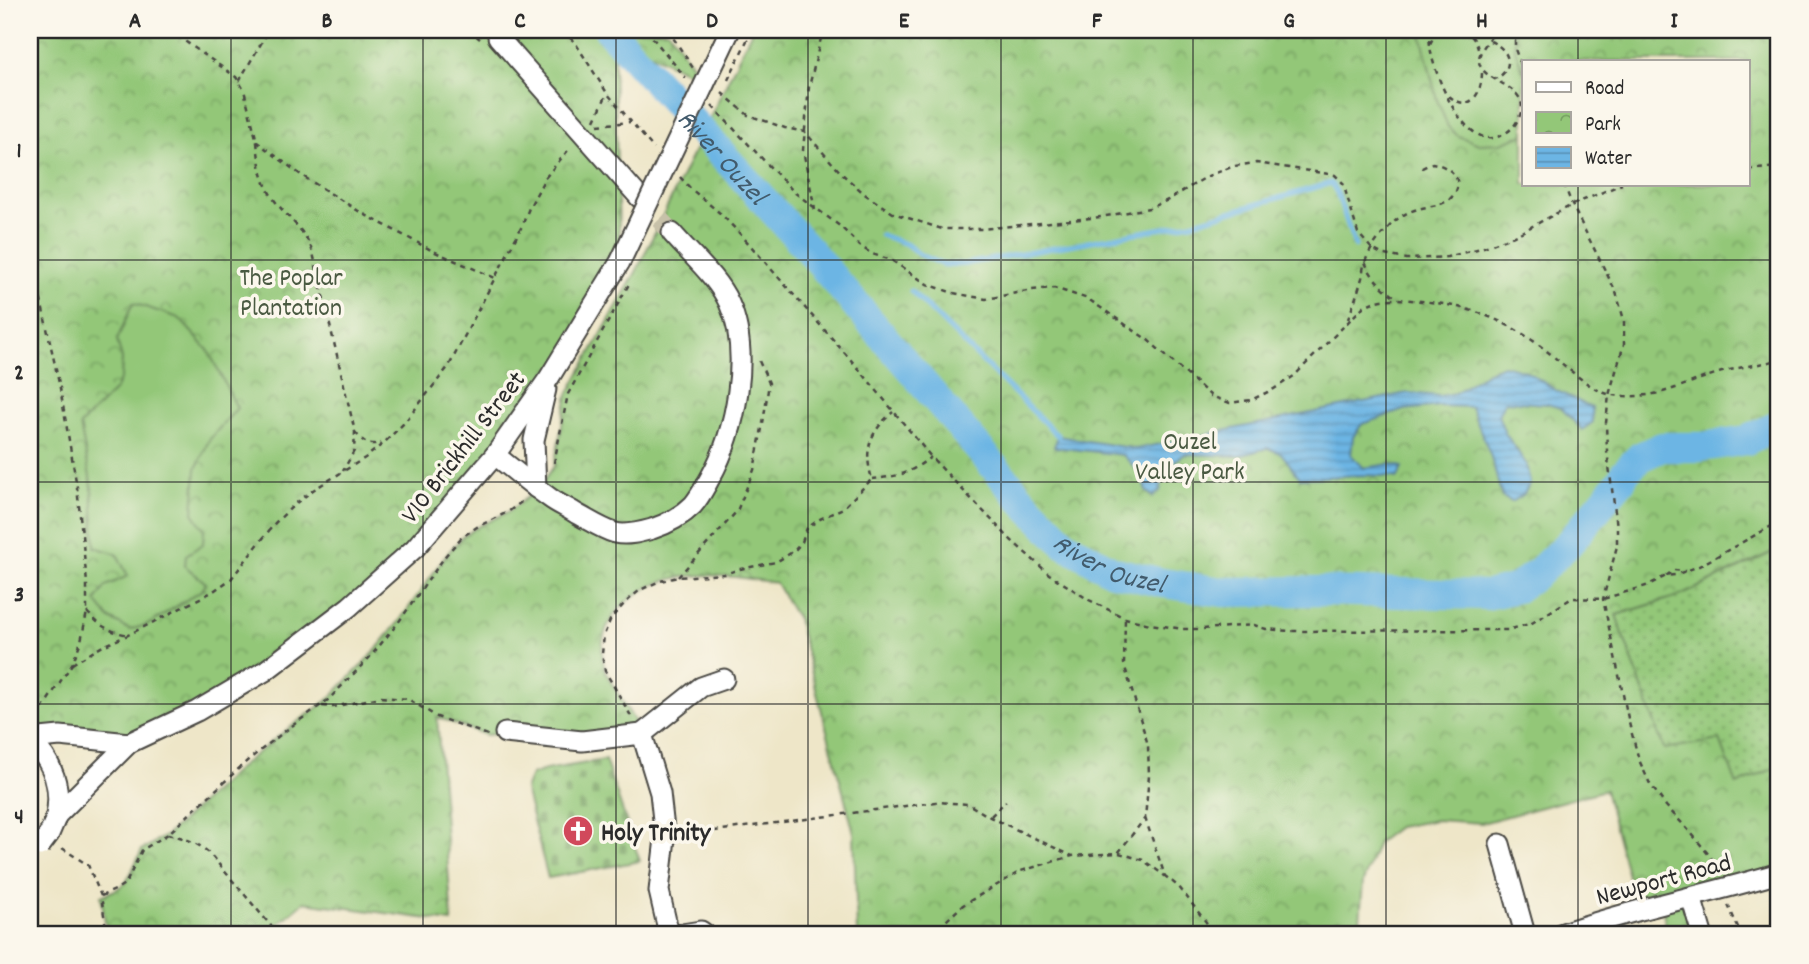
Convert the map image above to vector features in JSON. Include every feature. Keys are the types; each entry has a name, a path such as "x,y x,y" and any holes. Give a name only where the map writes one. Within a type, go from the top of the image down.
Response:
{"street":[{"name":"V10 Brickhill Street","path":"41,848 55,818 129,743 197,711 265,671 349,607 415,548 495,455 549,378 621,262 730,30"},
{"path":"498,37 640,198"},
{"path":"495,455 550,498 599,527 618,534 660,527 694,504 716,468 728,437 736,410 740,353 737,328 729,303 717,284 671,233"},
{"path":"537,489 534,440 549,378"},
{"path":"505,733 582,741 642,734 701,687 724,680"},
{"path":"642,734 660,793 666,838 659,891 669,934"},
{"path":"30,740 60,736 129,743"},
{"path":"30,740 43,754 54,773 58,802 55,818"},
{"path":"1500,844 1525,934"},
{"name":"Newport Road","path":"1560,934 1607,918 1779,873"},
{"path":"1691,897 1702,934"},
{"path":"682,934 705,934"}],"path":[{"path":"169,30 239,81 244,90 257,142 260,167 271,196 310,242 355,432 354,450 343,472"},
{"path":"239,81 269,30"},
{"path":"563,30 576,44 607,93 657,154"},
{"path":"646,30 694,86"},
{"path":"668,30 694,69"},
{"path":"815,210 803,150 809,87 823,30"},
{"path":"1429,30 1437,72 1446,94 1466,125 1476,134 1486,138 1505,134 1514,127 1522,107"},
{"path":"1430,44 1440,30"},
{"path":"1446,94 1455,101 1464,102 1472,100 1481,86 1482,74 1477,44 1471,35 1463,30"},
{"path":"1480,56 1495,30"},
{"path":"1515,30 1515,49 1522,68"},
{"path":"1489,40 1504,51 1508,61 1508,69 1496,79"},
{"path":"1480,67 1510,88 1522,103"},
{"path":"721,92 748,115 805,132 842,174 866,195 893,213 942,229 982,229 1101,217 1149,208 1208,176 1234,166 1256,163 1335,175 1343,183 1358,233 1372,249 1384,255 1407,259 1447,257 1514,236 1572,205 1617,186"},
{"path":"607,93 592,126 631,121"},
{"path":"712,105 794,192 872,254 891,260 927,284 953,293 986,299 1054,288 1088,299 1148,340 1211,396 1230,403 1251,400 1294,376 1364,306 1378,300 1447,304 1481,312 1513,327 1596,389 1609,395 1641,396 1662,393 1720,373 1779,360"},
{"path":"72,664 212,592 231,579 275,523 313,490 384,443 405,422 449,366 545,178 582,134"},
{"path":"257,142 301,175 360,212 433,251 495,278"},
{"path":"1346,323 1365,262 1394,221 1417,209 1441,204 1449,200 1457,190 1454,174 1444,165 1432,163 1419,170"},
{"path":"1750,170 1779,167"},
{"path":"674,172 743,237 932,457 1011,540 1049,574 1088,600 1125,618 1183,629 1223,629 1254,625 1289,631 1508,630 1532,623 1572,598 1603,599 1699,566 1779,522"},
{"path":"1565,186 1616,292 1624,320 1624,344 1609,395 1606,423 1618,546 1603,599 1629,723 1639,760 1650,784 1713,860 1741,934"},
{"path":"30,250 60,388 77,487 87,583 87,612 81,641 72,664 30,727"},
{"path":"1365,262 1380,286 1397,299"},
{"path":"101,896 126,883 142,850 168,834 247,761 328,700 371,656 462,537 508,512 537,489 554,466 568,394 630,283"},
{"path":"872,479 868,448 877,426 893,412"},
{"path":"355,432 365,443 384,443"},
{"path":"642,734 605,671 602,654 604,635 611,618 639,590 678,577 724,575 776,562 793,551 802,541 807,528 843,508 872,479 897,476 914,470 932,457"},
{"path":"87,612 97,623 110,631 128,635"},
{"path":"1125,618 1124,664 1148,744 1149,775 1145,817 1165,876"},
{"path":"320,706 333,707 380,697 408,699 437,717 485,735 505,733"},
{"path":"666,838 936,802 968,804 1072,856"},
{"path":"990,817 1006,802"},
{"path":"1118,853 1145,817"},
{"path":"168,834 188,838 210,854 278,934"},
{"path":"41,848 88,865 101,896 107,934"},
{"path":"932,934 963,905 1021,871 1072,856 1118,853 1143,860 1179,887 1213,934"}],"green space":[{"name":"The Poplar Plantation","path":"30,30 668,30 694,68 710,83 613,36 620,262 549,378 415,548 265,671 129,743 30,739"},
{"name":"Ouzel Valley Park","path":"752,30 1779,30 1779,549 1682,595 1616,615 1664,749 1720,740 1737,785 1779,766 1779,873 1692,897 1702,934 1667,934 1662,905 1637,910 1605,790 1482,823 1436,820 1398,827 1378,842 1363,882 1359,934 857,934 854,833 798,621 776,583 713,575 673,579 654,585 619,609 606,629 602,653 606,672 642,734 486,735 437,717 452,922 304,902 266,934 107,934 101,896 126,883 142,850 168,834 247,761 328,700 371,656 462,537 508,512 538,489 554,466 568,394 636,272"},
{"path":"1420,30 1515,30 1515,49 1522,68 1522,135 1501,143 1479,144 1458,136 1448,127 1437,100"},
{"path":"133,303 179,318 208,350 237,408 209,440 196,469 193,513 204,529 203,544 186,555 185,566 206,583 203,589 149,624 130,630 110,619 96,601 106,586 128,576 117,554 95,547 92,487 80,425 115,390 121,378 122,359 117,340"},
{"path":"1779,549 1779,766 1737,786 1664,749 1616,615 1682,595"},
{"path":"605,760 640,861 548,878 525,789 531,775 545,770"}],"water":[{"path":"1503,365 1526,371 1557,391 1592,408 1593,422 1582,430 1561,408 1547,404 1505,401 1498,415 1505,433 1526,464 1530,483 1524,494 1512,502 1502,497 1491,457 1471,407 1440,406 1404,410 1362,424 1353,437 1351,455 1364,468 1390,464 1402,467 1398,478 1361,475 1300,478 1281,453 1267,448 1239,456 1185,454 1166,467 1160,491 1153,497 1146,491 1141,474 1123,455 1054,447 1058,436 1136,449 1407,393 1440,396 1455,393"}],"waterway":[{"name":"River Ouzel","path":"609,30 809,250 1026,504 1065,544 1112,571 1163,583 1223,592 1487,595 1517,588 1539,572 1569,543 1640,457 1662,447 1701,447 1747,440 1779,425"},
{"path":"881,235 906,244 919,254 944,265 965,264 1191,223 1331,183 1355,246"},
{"path":"911,291 1058,436"}],"tunnel":[{"path":"640,198 672,233"}],"place":[{"name":"Holy Trinity","path":"578,831"}]}
